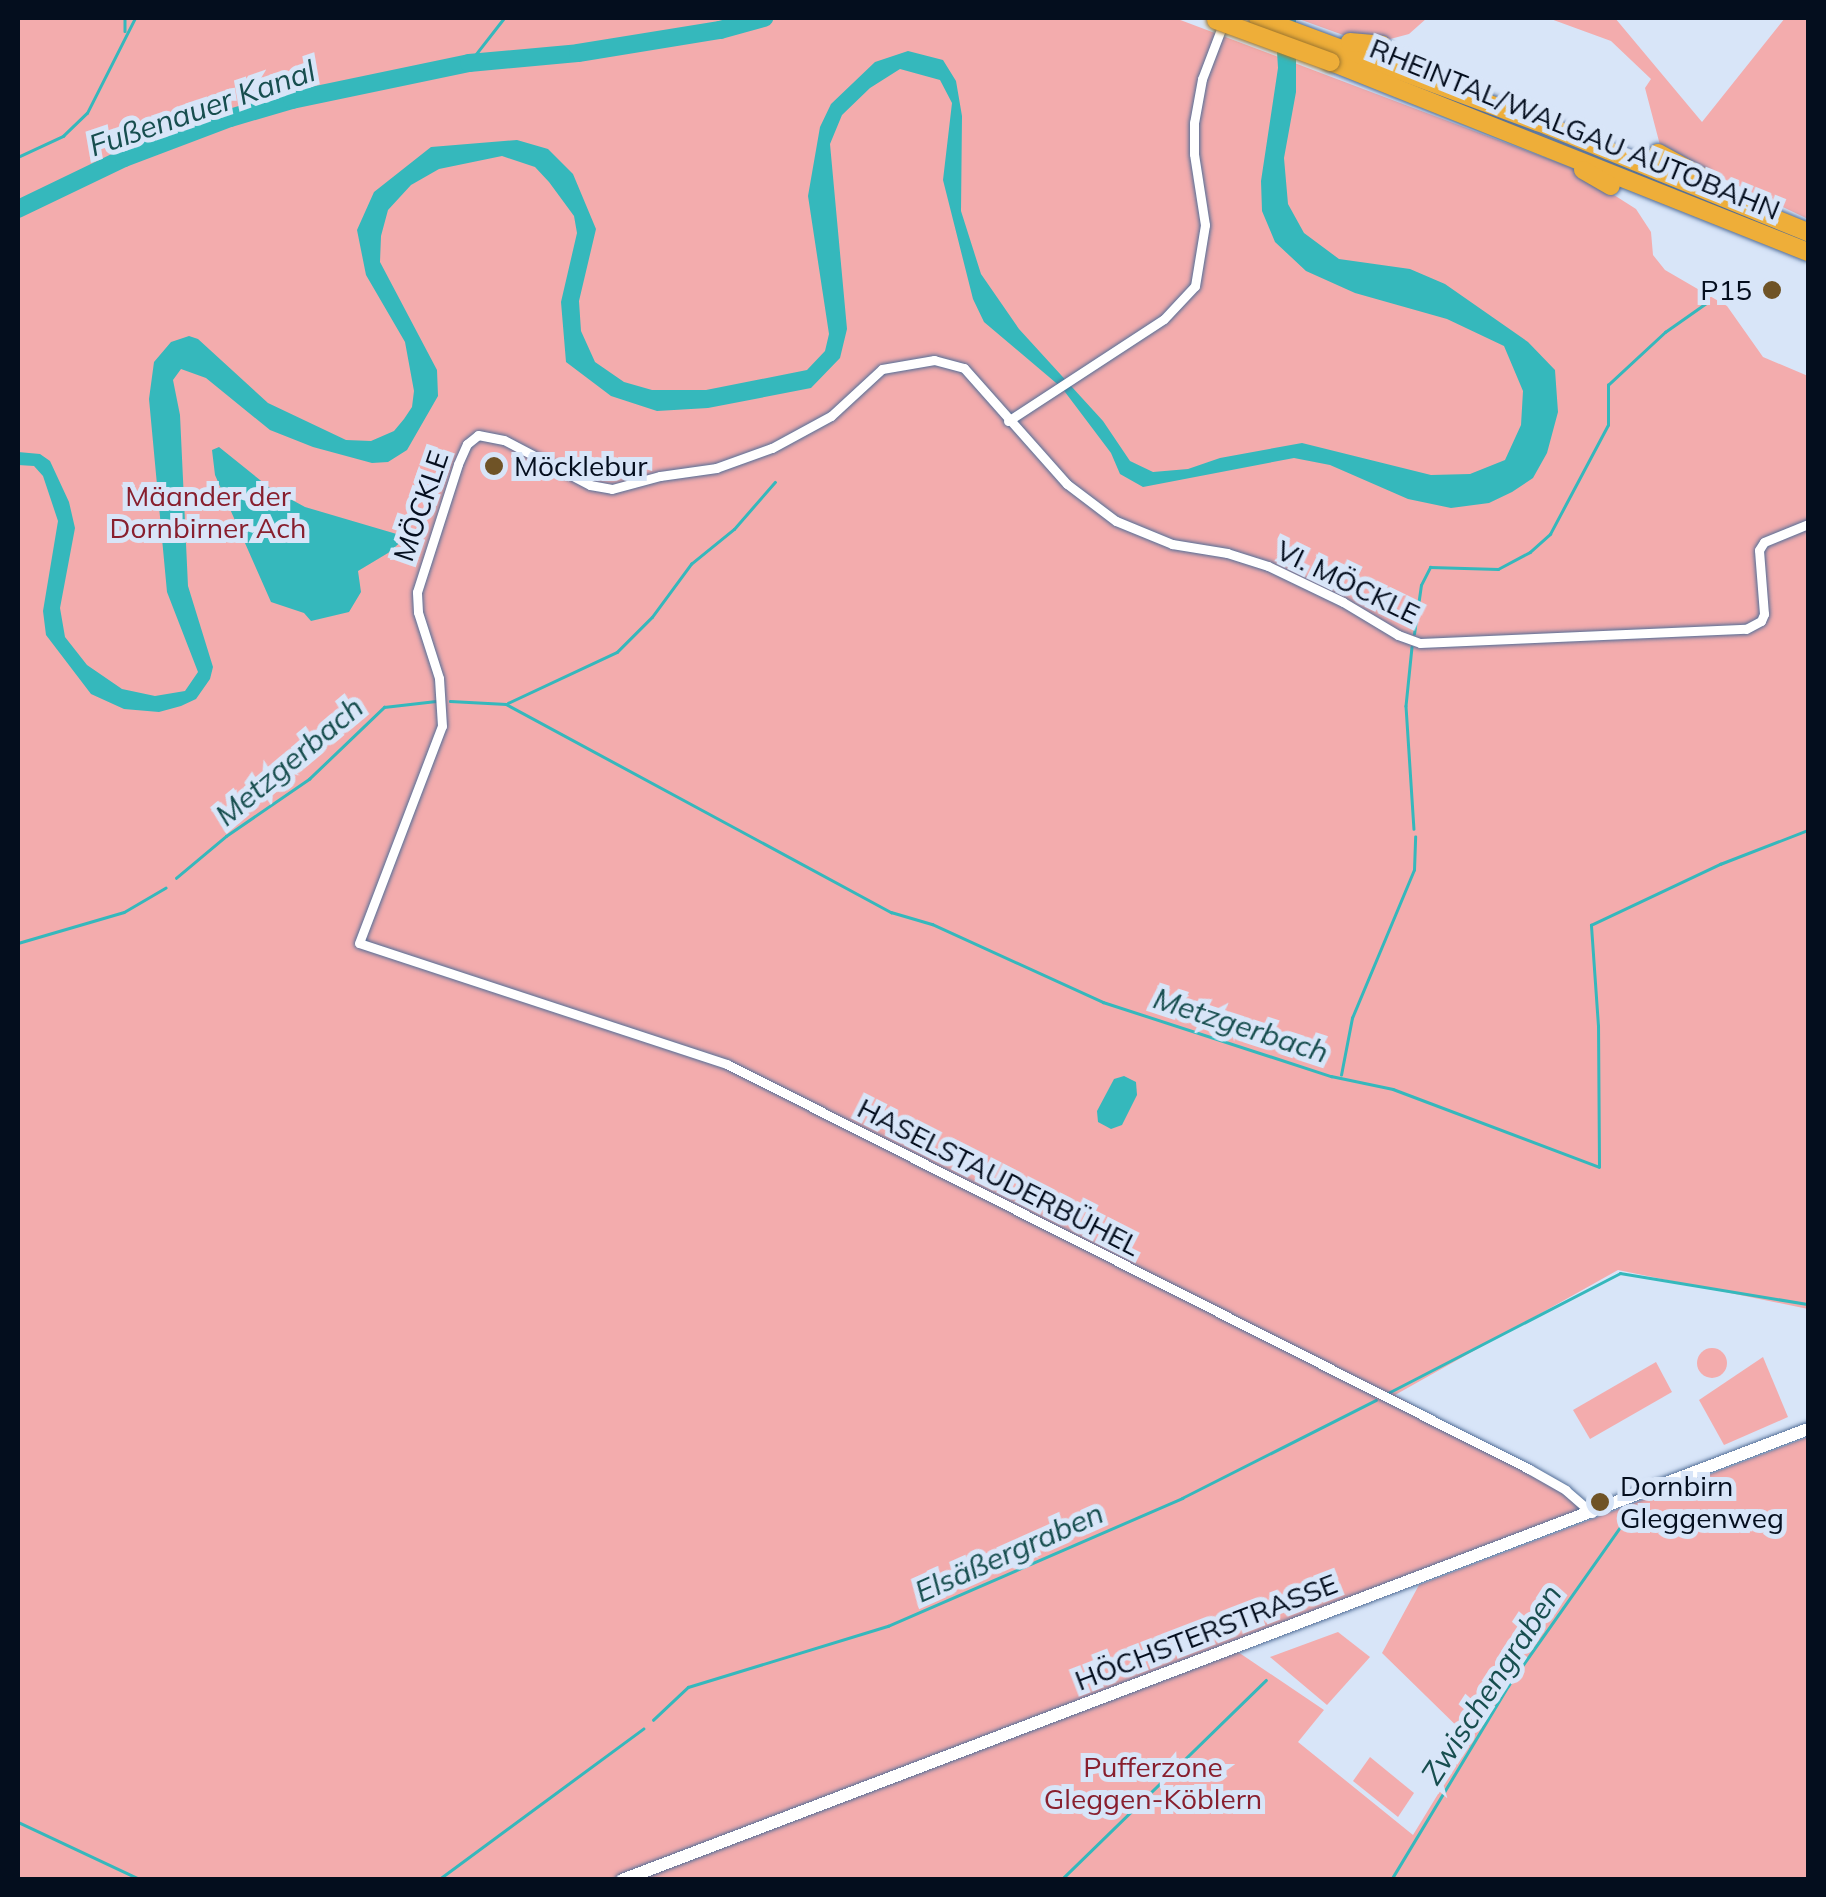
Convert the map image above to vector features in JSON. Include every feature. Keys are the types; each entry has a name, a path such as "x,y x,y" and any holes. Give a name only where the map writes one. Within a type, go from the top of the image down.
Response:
{"highway":[{"name":"RHEINTAL/WALGAU AUTOBAHN","path":"1216,18 1333,48 1808,232"},
{"path":"1258,18 1312,37 1320,32 1333,48 1382,45"},
{"name":"RHEINTAL/WALGAU AUTOBAHN","path":"1333,48 1531,140 1808,252"},
{"path":"1531,140 1612,186"},
{"path":"1658,153 1738,194 1747,206"}],"main road":[{"name":"HÖCHSTERSTRASSE","path":"622,1880 1808,1430"}],"street":[{"path":"1008,422 1022,409 1178,309 1195,286 1206,225 1194,154 1194,123 1216,18"},
{"name":"MÖCKLE","path":"359,943 442,726 439,678 418,612 417,592 458,464 472,438 490,434 570,476 612,489 660,476 716,468 772,448 831,416 882,369 934,360 964,368 1008,422"},
{"name":"VI. MÖCKLE","path":"1008,422 1067,484 1116,521 1172,544 1227,553 1268,566 1342,602 1398,636 1420,642 1746,629 1762,621 1764,614 1759,550 1764,542 1808,524"},
{"name":"HASELSTAUDERBÜHEL","path":"359,943 726,1064 1529,1469 1566,1490 1592,1513"}],"green space":[{"name":"Mäander der Dornbirner Ach","path":"18,18 1175,18 1570,167 1636,209 1651,232 1653,255 1665,270 1727,306 1763,357 1808,376 1808,1309 1618,1270 1395,1395 1562,1490 1584,1512 610,1879 18,1879"},
{"path":"1296,18 1427,18 1409,34 1379,42 1357,40"},
{"path":"1548,18 1615,18 1702,122 1785,18 1808,18 1808,219 1661,149 1645,88 1651,79 1611,41"},
{"path":"1712,1348 1723,1352 1727,1363 1723,1374 1712,1378 1701,1374 1697,1363 1701,1352"},
{"path":"1763,1357 1788,1417 1724,1445 1699,1400"},
{"path":"1656,1362 1672,1392 1590,1439 1573,1410"},
{"name":"Pufferzone Gleggen-Köblern","path":"1808,1437 1808,1879 637,1880 1238,1652 1324,1710 1298,1742 1413,1835 1471,1740 1382,1653 1419,1585"},
{"path":"1338,1632 1370,1657 1327,1705 1270,1657"},
{"path":"1370,1757 1414,1793 1398,1817 1353,1781"}],"shaded area":[{"path":"1275,18 1296,18 1296,92 1284,158 1288,204 1304,233 1339,259 1410,269 1445,284 1528,342 1555,370 1558,412 1547,453 1533,478 1512,492 1489,503 1451,508 1408,499 1330,465 1294,458 1143,487 1120,474 1111,453 1062,388 984,322 973,299 943,180 952,103 940,80 900,69 870,88 842,115 830,144 847,329 840,358 811,388 708,408 657,411 611,396 566,362 561,302 577,233 574,216 549,182 535,167 502,156 439,169 411,185 388,210 381,236 380,262 437,370 438,396 407,450 388,462 372,463 313,447 270,430 206,378 181,369 173,380 180,415 188,586 213,667 210,679 196,699 181,706 159,712 124,709 91,694 46,635 43,611 58,521 43,476 34,466 18,465 18,452 40,454 50,461 69,502 75,528 60,608 65,637 87,665 122,689 155,696 185,691 198,672 167,592 149,399 154,362 171,342 189,336 198,339 268,403 346,440 371,441 394,431 404,419 412,407 414,391 405,342 366,275 357,230 374,192 431,147 517,140 548,149 573,174 596,229 579,301 581,331 595,362 624,382 652,390 706,390 807,370 825,351 829,334 808,196 820,127 831,104 875,62 908,51 943,60 956,81 962,116 961,211 981,274 1019,329 1103,421 1130,461 1153,472 1188,469 1220,458 1302,443 1431,475 1470,474 1505,460 1521,425 1523,391 1504,346 1447,319 1355,293 1306,271 1275,242 1262,211 1261,181 1278,68"},
{"path":"219,447 270,488 305,507 400,535 403,540 388,553 358,571 361,592 349,612 311,621 304,613 271,602 215,475 212,450"},
{"path":"1124,1076 1136,1082 1137,1095 1122,1125 1111,1129 1098,1122 1097,1111 1114,1079"}],"waterway":[{"path":"125,18 125,31"},
{"path":"18,157 63,136 87,113 135,18"},
{"path":"469,63 504,18"},
{"name":"Fußenauer Kanal","path":"18,209 124,158 230,118 292,100 469,63 578,53 720,30 764,18"},
{"path":"1414,634 1421,585 1430,567 1498,569 1530,552 1550,534 1608,425 1608,385 1665,332 1705,304"},
{"path":"508,703 617,652 652,617 691,564 734,529 775,482"},
{"path":"1412,647 1406,706 1414,829"},
{"name":"Metzgerbach","path":"176,878 226,836 309,779 384,707 436,701"},
{"name":"Metzgerbach","path":"450,701 506,704 891,912 932,924 1103,1002 1331,1076 1393,1089 1599,1167 1598,1026 1591,925 1720,864 1808,830"},
{"path":"1341,1075 1352,1018 1414,870 1415,837"},
{"name":"Metzgerbach","path":"18,943 124,912 165,888"},
{"name":"Elsäßergraben","path":"1388,1393 1620,1273 1808,1304"},
{"name":"Elsäßergraben","path":"653,1720 688,1687 888,1626 1182,1498 1376,1400"},
{"name":"Zwischengraben","path":"1391,1880 1508,1686 1630,1513"},
{"path":"1061,1880 1266,1680"},
{"name":"Elsäßergraben","path":"438,1880 643,1729"},
{"name":"Elsäßergraben","path":"18,1822 142,1880"}],"place":[{"name":"P15","path":"1772,290"},
{"name":"Möcklebur","path":"494,466"},
{"name":"Dornbirn Gleggenweg","path":"1600,1502"}]}
